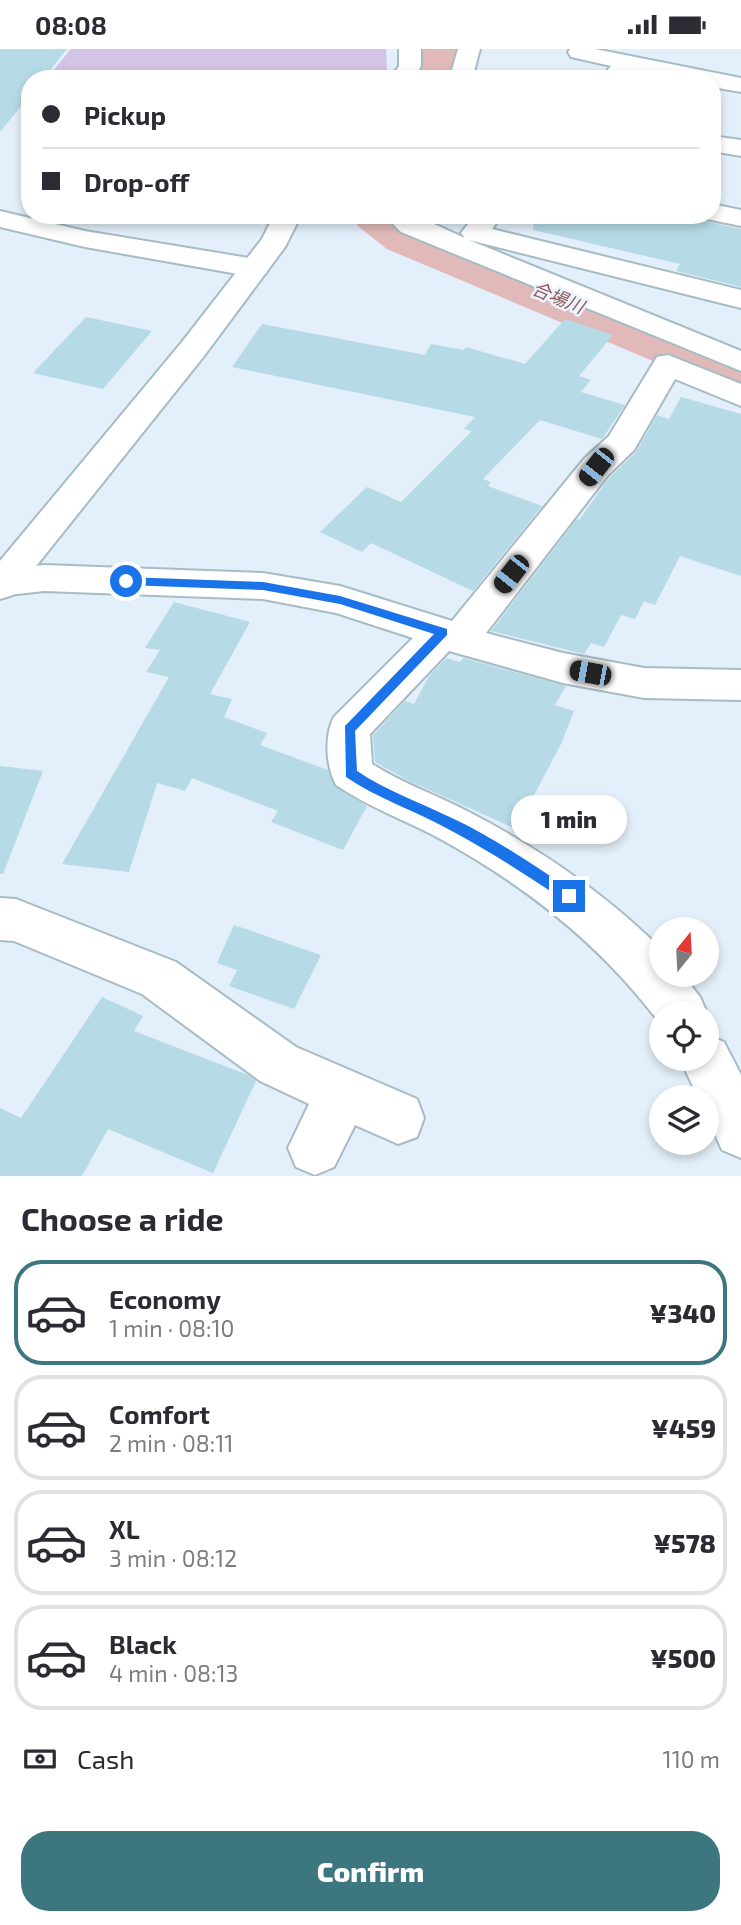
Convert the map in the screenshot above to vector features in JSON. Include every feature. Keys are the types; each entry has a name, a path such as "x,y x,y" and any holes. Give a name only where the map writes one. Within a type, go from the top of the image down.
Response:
{"street":[{"path":"408,70 410,49"},
{"path":"464,70 470,49"},
{"path":"582,49 579,53 617,70"},
{"path":"721,82 741,86"},
{"path":"721,145 741,148"},
{"path":"721,214 741,218"},
{"path":"0,219 21,224"},
{"path":"21,224 85,239 255,268"},
{"path":"0,584 193,349 275,241 284,224"},
{"path":"408,224 673,349 741,396"},
{"path":"482,224 475,233 741,299"},
{"path":"673,349 741,362"},
{"path":"673,349 622,443 596,467 451,635 349,729 351,773 373,788 451,824 519,863 569,896 647,968 673,1001"},
{"path":"0,584 44,578 263,586 340,600 495,650 563,668 644,683 741,685"},
{"path":"0,919 16,920 159,978 278,1064 398,1118"},
{"path":"712,1071 741,1131"},
{"path":"315,1148 343,1093"}],"shaded area":[{"path":"71,49 386,49 387,70 54,70"}],"building":[{"path":"0,49 67,49 50,70 21,70 21,106 0,132"},
{"path":"533,224 718,224 741,229 741,287 676,271 680,264 533,230"},
{"path":"86,317 152,331 103,389 33,373"},
{"path":"565,319 613,335 579,376 591,380 581,392 625,405 602,439 540,420 483,479 491,482 488,486 542,506 473,591 371,543 362,552 320,532 367,487 401,502 472,431 464,429 475,417 232,367 262,324 425,355 431,344 464,350 466,347 525,364"},
{"path":"681,397 741,414 741,576 680,556 655,605 644,601 635,619 621,615 604,647 591,643 584,654 491,631 610,477 636,452 657,415 669,419"},
{"path":"174,602 250,622 210,694 232,699 224,717 267,733 260,745 328,770 335,787 367,806 343,850 271,822 278,811 192,778 185,791 157,783 129,872 62,864 169,677 146,672 160,650 145,648"},
{"path":"446,658 460,662 463,658 566,686 555,705 574,711 561,744 516,829 409,781 375,762 373,735 405,701 414,704 429,676"},
{"path":"0,766 43,771 3,874 0,874"},
{"path":"234,925 321,955 294,1009 229,986 237,970 217,963"},
{"path":"102,997 143,1016 134,1031 248,1075 256,1081 213,1173 108,1129 82,1176 0,1176 0,1108 21,1118"}],"waterway":[{"name":"合場川","path":"438,70 444,62 445,49"},
{"name":"合場川","path":"391,224 408,236 741,374"}],"route":[{"path":"126,581 263,586 340,600 443,632 349,729 351,773 373,788 451,824 519,863 569,896"}]}
